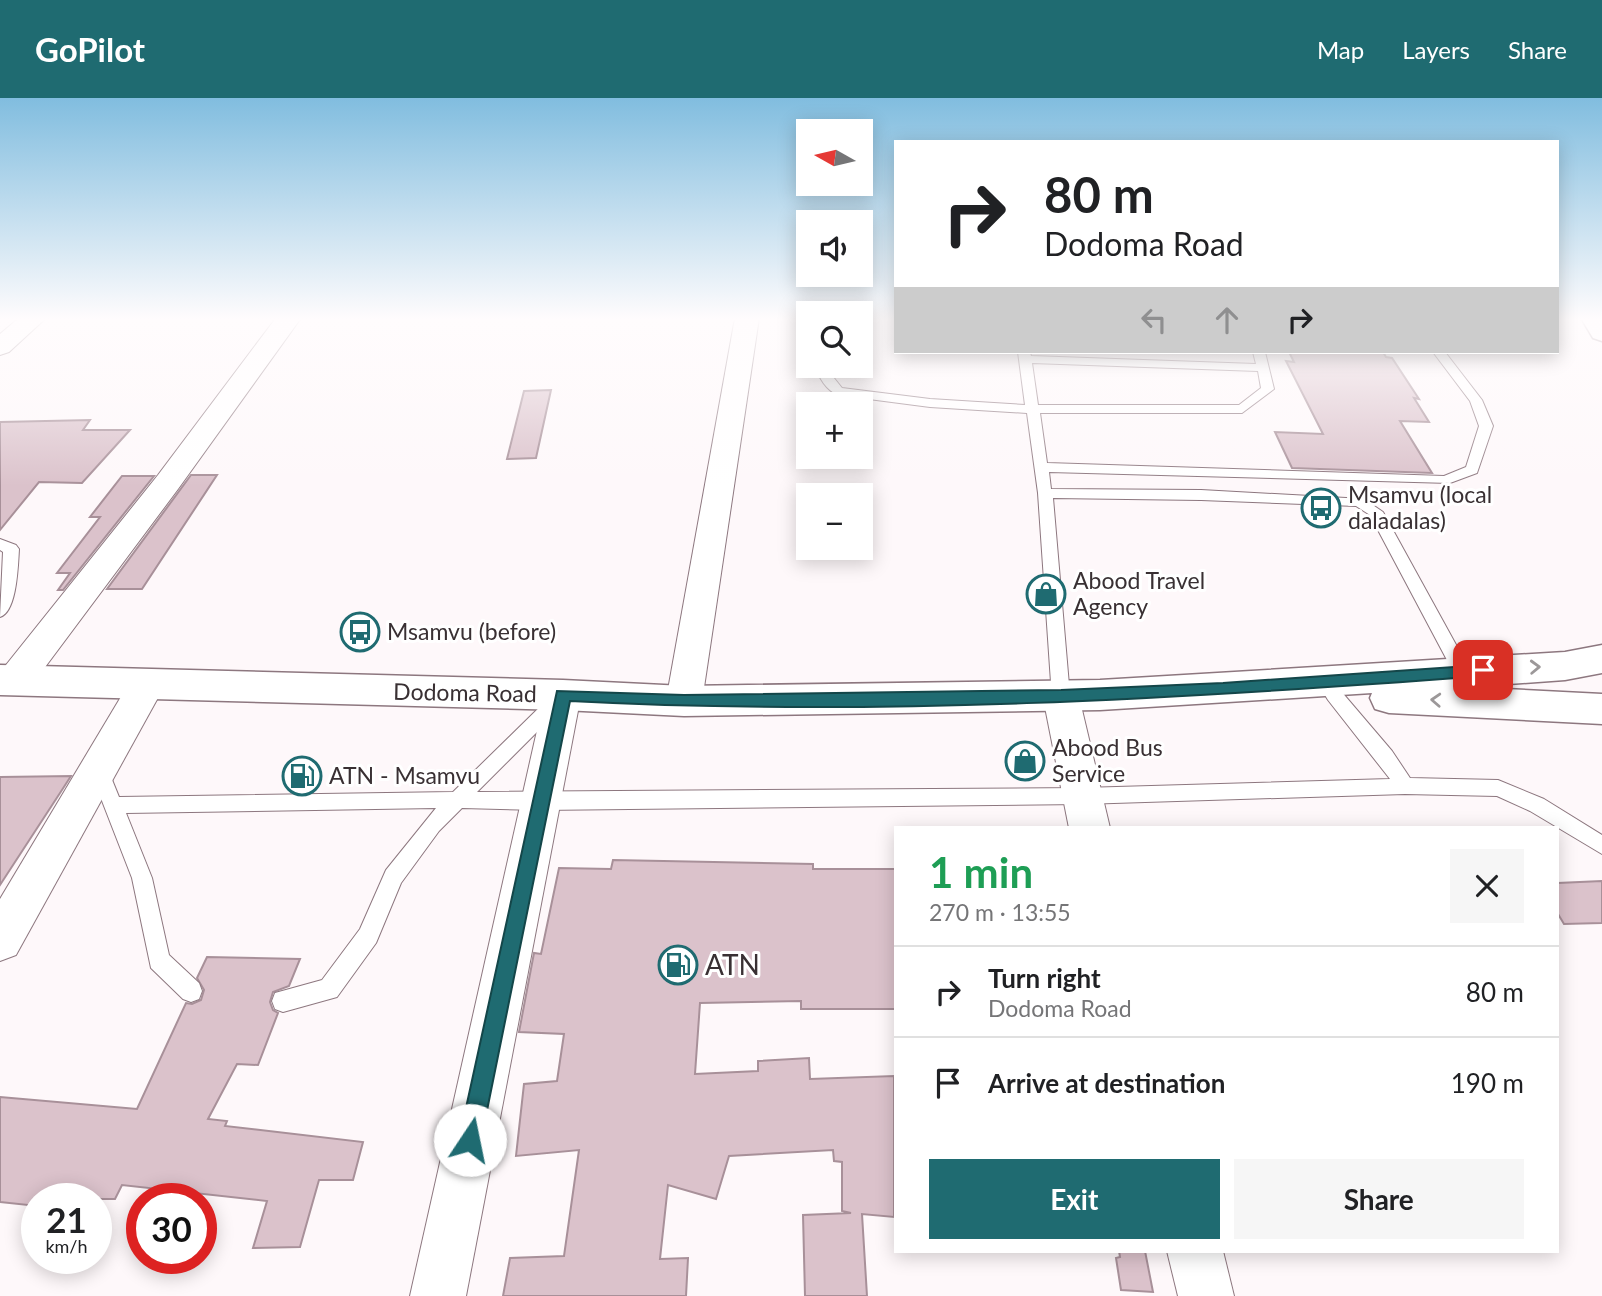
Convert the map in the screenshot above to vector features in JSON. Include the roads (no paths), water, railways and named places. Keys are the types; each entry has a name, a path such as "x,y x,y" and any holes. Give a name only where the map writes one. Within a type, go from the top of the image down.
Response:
{"highway":[{"name":"Dodoma Road","path":"7,680 563,695 684,701 1061,696 1223,690 1565,666 1602,659"},
{"name":"Dodoma Road","path":"1223,690 1602,709"}],"street":[{"path":"7,680 168,482 248,374"},
{"path":"684,701 738,374"},
{"path":"0,940 106,787 147,685"},
{"path":"438,1296 563,695"},
{"path":"1061,696 1086,812"},
{"path":"1195,1253 1206,1296"}],"lane":[{"path":"1027,374 1045,493 1061,696"},
{"path":"828,378 838,391 886,400 1033,408 1200,411 1242,409 1268,389 1265,374"},
{"path":"1041,467 1445,480 1472,470 1486,426 1476,400 1456,374"},
{"path":"1045,493 1201,495 1359,502 1376,512 1462,672"},
{"path":"0,544 11,549 10,578 0,611"},
{"path":"283,1001 329,989 368,936 393,877 432,825 563,695"},
{"path":"1334,695 1385,756 1405,786"},
{"path":"191,991 159,961 142,878 106,787 458,800 1086,812 1405,786 1498,789 1537,805 1602,845"}],"place":[{"name":"Msamvu (local daladalas)","path":"1321,508"},
{"name":"Abood Travel Agency","path":"1046,594"},
{"name":"Msamvu (before)","path":"360,632"},
{"name":"Abood Bus Service","path":"1025,761"},
{"name":"ATN - Msamvu","path":"302,776"},
{"name":"ATN","path":"678,965"}]}
